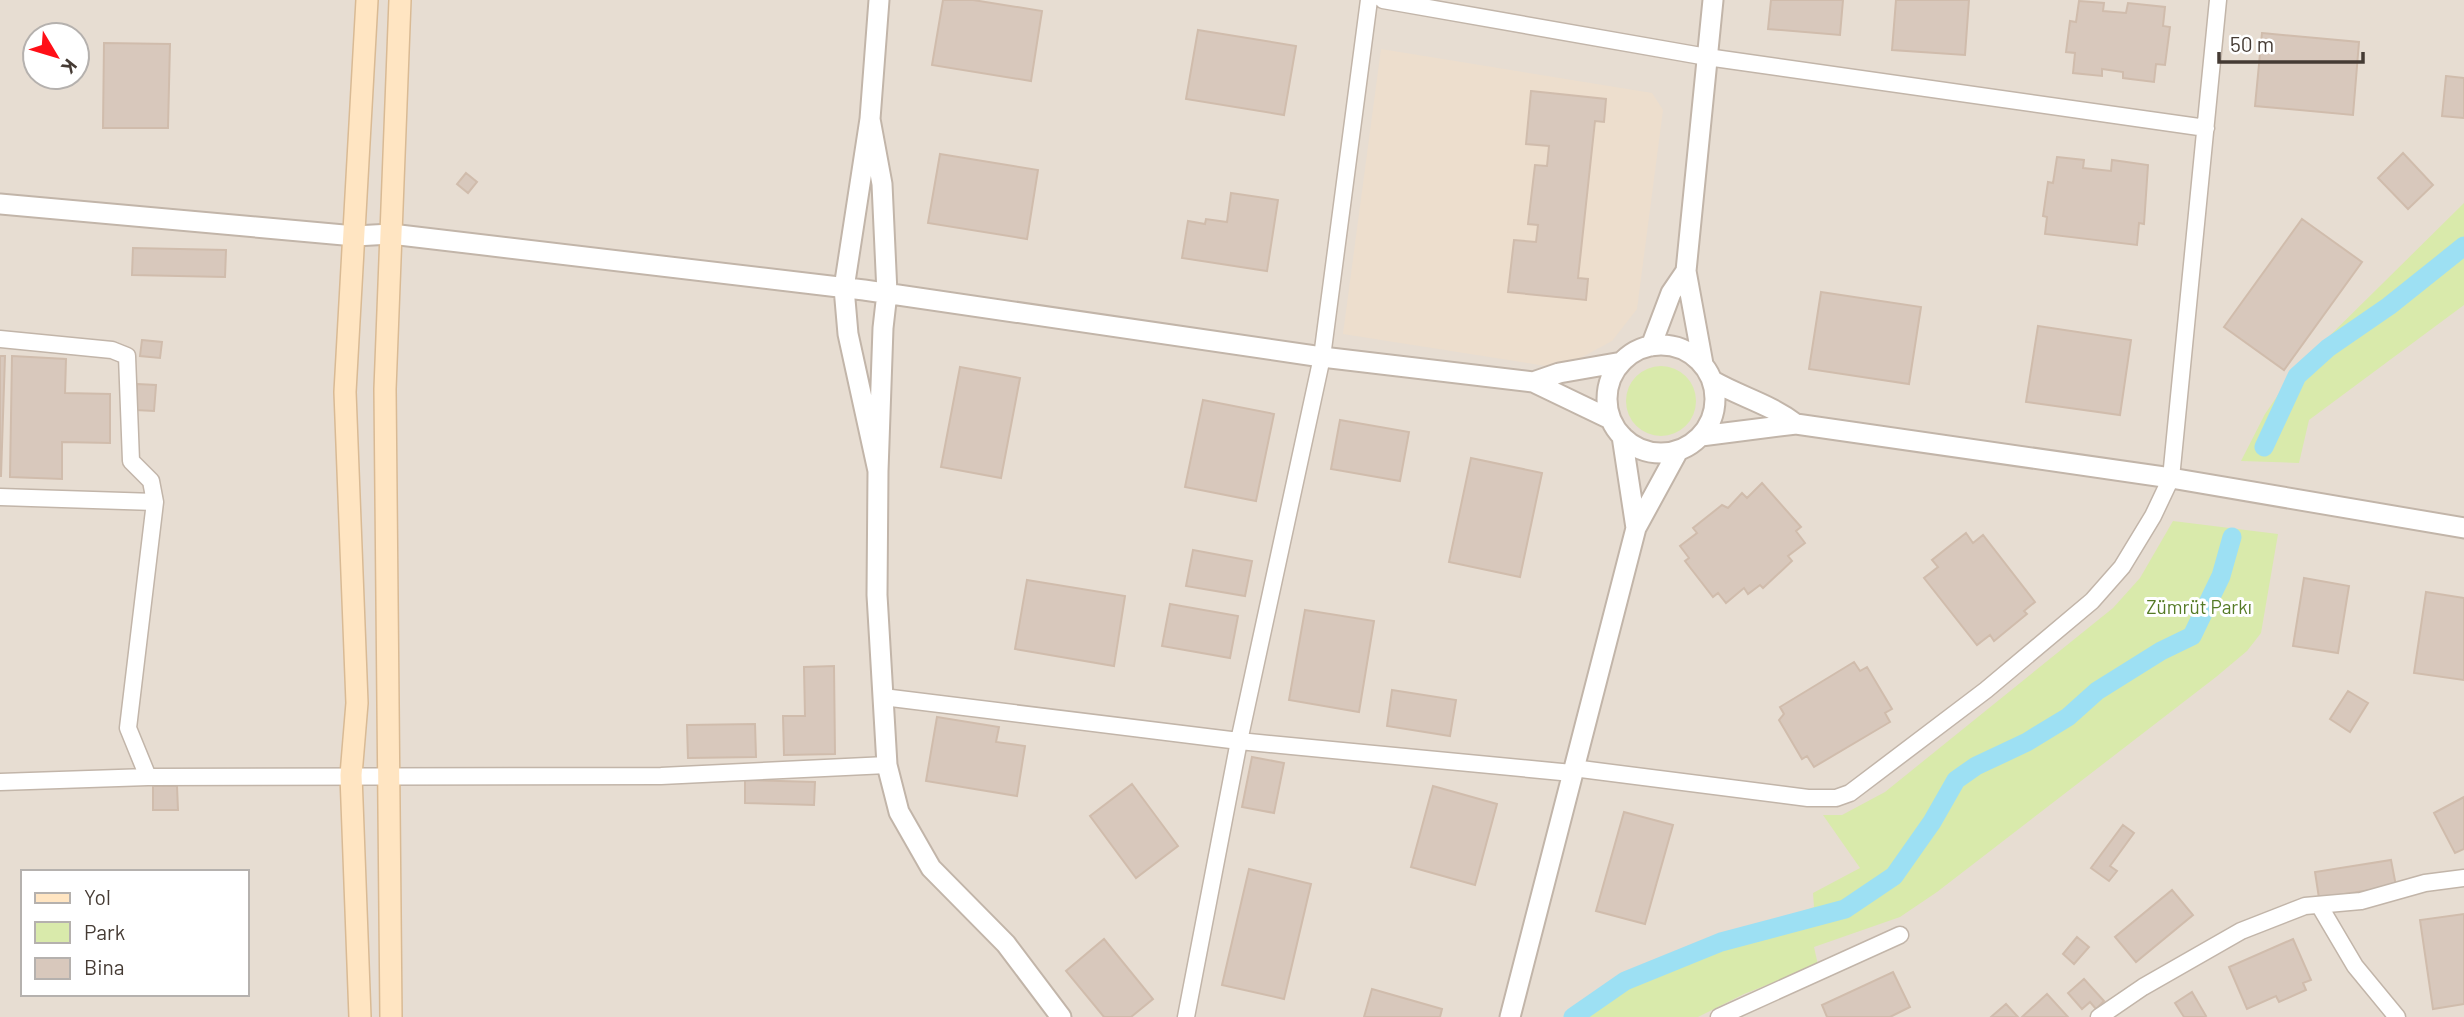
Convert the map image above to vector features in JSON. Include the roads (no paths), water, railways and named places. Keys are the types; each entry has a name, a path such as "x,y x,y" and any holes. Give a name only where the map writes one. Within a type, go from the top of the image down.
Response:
{"main road":[{"path":"360,1017 351,775 357,703 345,392 367,0"},
{"path":"391,1017 384,388 400,0"}],"street":[{"path":"878,471 848,334 844,288 870,118 879,0"},
{"path":"1186,1017 1240,741 1322,357 1369,0"},
{"path":"1384,0 1707,57 1999,101 2207,128"},
{"path":"1701,436 1715,408 1713,382 1703,364 1686,271 1713,0"},
{"path":"883,697 1240,741 1572,771 1808,798 1836,798 1850,793 1986,690 2092,601 2122,567 2171,478 2218,0"},
{"path":"870,118 882,184 887,293 878,471 877,595 887,765 900,812 931,868 1006,944 1061,1017"},
{"path":"0,204 355,236 391,234 887,293 1322,357 1533,382 1610,419 1622,436 1638,448 1651,453 1678,451"},
{"path":"1651,346 1671,293 1686,271"},
{"path":"0,339 112,350 127,356 131,461 151,481 155,502 128,728 148,777"},
{"path":"1610,419 1608,387 1628,356 1651,346 1681,348 1703,364"},
{"path":"1533,382 1559,373 1622,362"},
{"path":"1713,382 1738,395 1773,407 1796,424"},
{"path":"1510,1017 1636,528 1678,451 1701,436 1796,424 2171,478 2464,528"},
{"path":"1622,436 1636,528"},
{"path":"0,497 155,502"},
{"path":"0,782 351,775 661,776 887,765"},
{"path":"2099,1017 2143,987 2241,932 2305,906 2361,901 2425,883 2464,878"},
{"path":"2319,905 2355,966 2396,1017"},
{"path":"1718,1017 1900,935"}],"waterway":[{"path":"2264,447 2297,376 2328,348 2389,306 2464,246"},
{"path":"1573,1017 1625,981 1721,942 1845,909 1894,876 1932,822 1956,780 1976,766 2027,742 2068,717 2097,691 2161,651 2192,636 2221,576 2232,537"}],"park label":[{"name":"Zümrüt Parkı","path":"2199,606"}]}
